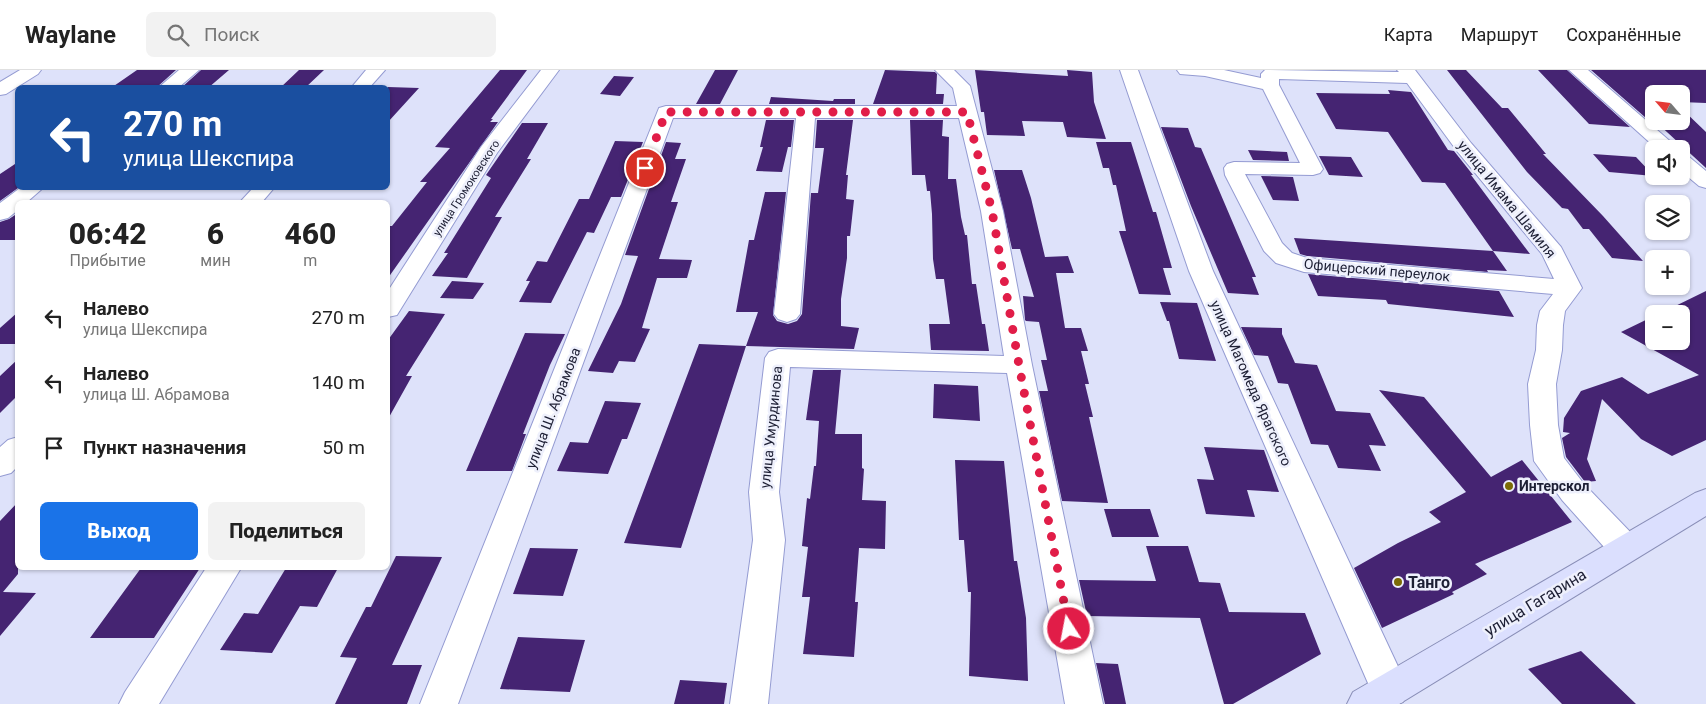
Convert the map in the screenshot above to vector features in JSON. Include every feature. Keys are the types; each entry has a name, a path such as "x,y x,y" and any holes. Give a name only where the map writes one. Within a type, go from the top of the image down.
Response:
{"main road":[{"name":"улица Гагарина","path":"1378,697 1706,501"}],"street":[{"path":"0,90 32,70"},
{"path":"170,85 190,70"},
{"path":"362,85 376,70"},
{"name":"улица Громоковского","path":"390,307 488,151 550,70"},
{"path":"944,70 961,86 992,211 1019,365 1084,704"},
{"name":"улица Магомеда Ярагского","path":"1129,70 1201,271 1378,697"},
{"path":"1186,70 1206,71 1270,85 1270,74 1409,74"},
{"path":"1578,70 1659,140"},
{"name":"улица Имама Шамиля","path":"1409,74 1464,147 1553,252 1570,288"},
{"name":"Офицерский переулок","path":"1270,85 1313,169 1234,168 1235,176 1272,246 1284,258 1304,265 1570,288"},
{"name":"улица Ш. Абрамова","path":"439,704 666,112 806,113"},
{"path":"787,314 806,113 967,112"},
{"path":"1690,168 1706,182"},
{"path":"17,200 30,190"},
{"path":"252,200 262,190"},
{"path":"0,213 15,202"},
{"path":"1570,288 1553,311 1550,325 1549,350 1542,384 1544,425 1550,461 1573,492 1625,548"},
{"name":"улица Умурдинова","path":"748,704 769,540 764,492 778,358 1019,365"},
{"path":"0,465 15,449"},
{"path":"138,704 223,570"}],"building":[{"path":"137,70 176,70 159,85 115,85"},
{"path":"201,70 229,70 212,85 184,85"},
{"path":"299,70 324,70 308,85 283,85"},
{"path":"500,70 527,70 490,122 498,122 390,275 390,226 392,226 427,182 420,182 450,148 435,147"},
{"path":"715,70 738,70 720,104 696,104"},
{"path":"885,70 935,72 937,74 936,94 944,94 943,104 873,104"},
{"path":"975,70 1068,76 1067,70 1092,72 1094,102 1106,139 1067,137 1063,122 1022,121 1025,136 987,135 984,112 981,112"},
{"path":"1447,70 1466,70 1502,108 1508,108 1546,154 1543,154 1603,216 1643,261 1612,258 1589,229 1583,229 1568,209 1562,208 1527,172"},
{"path":"1538,70 1567,70 1630,127 1589,124"},
{"path":"1591,70 1706,70 1706,103 1690,102 1690,85 1645,85 1645,117"},
{"path":"614,76 634,77 620,96 600,94"},
{"path":"390,87 419,88 390,120"},
{"path":"1388,90 1411,92 1448,150 1454,151 1473,175 1471,175 1530,254 1493,251 1445,183 1422,182 1388,132 1336,129 1316,93 1390,94"},
{"path":"771,97 833,101 834,99 855,99 855,104 769,104"},
{"path":"1690,117 1706,132 1706,168 1690,153 1690,140 1676,140 1665,130 1690,130"},
{"path":"766,120 794,120 791,147 788,147 782,172 756,171 763,147 760,147"},
{"path":"817,120 853,120 846,175 848,175 846,199 854,200 850,236 847,236 847,258 841,299 841,326 859,328 854,349 746,346 758,312 736,312 749,240 754,240 765,192 786,192 773,315 777,321 788,324 797,321 802,314 811,193 818,193 824,148 815,148"},
{"path":"910,120 943,120 942,136 949,137 948,179 956,179 961,217 965,235 967,235 972,284 976,284 982,324 985,324 989,351 931,350 929,324 950,324 944,279 936,279 933,259 930,191 927,191 925,175 912,175"},
{"path":"522,123 548,123 527,159 531,159 495,217 502,217 467,278 432,276 448,253 444,253 491,178 486,175"},
{"path":"1161,127 1188,128 1195,147 1201,148 1256,277 1252,277 1259,295 1228,293 1191,206"},
{"path":"615,141 643,142 621,197 611,197 594,233 587,232 551,303 519,302 530,281 526,281 537,261 547,262 579,199 589,199"},
{"path":"666,142 681,143 675,159 686,159 671,202 678,202 659,259 692,260 687,278 657,278 642,328 650,329 635,362 619,361 613,373 588,371 621,304 638,256 625,255"},
{"path":"1096,142 1131,142 1153,212 1156,212 1172,268 1163,268 1171,295 1139,294 1119,231 1126,231 1116,185 1113,185 1109,168 1103,168"},
{"path":"1248,150 1287,152 1289,161 1253,160"},
{"path":"1593,154 1636,157 1645,166 1645,175 1609,172"},
{"path":"1319,156 1351,157 1363,177 1329,175"},
{"path":"15,164 15,190 0,201 0,174"},
{"path":"994,170 1022,170 1031,198 1045,257 1068,256 1074,273 1056,273 1065,328 1081,328 1088,351 1081,351 1089,384 1085,384 1093,417 1089,417 1108,503 1062,501 1039,391 1048,391 1041,360 1047,360 1039,322 1025,320 1023,296 1034,297 1020,249 1012,249"},
{"path":"1261,176 1293,177 1299,201 1273,200"},
{"path":"15,215 15,240 0,240 0,222"},
{"path":"1294,238 1493,251 1507,271 1487,270 1488,272 1307,256 1300,254"},
{"path":"1308,274 1499,291 1514,317 1388,304 1386,300 1318,296"},
{"path":"452,281 484,283 473,299 440,298"},
{"path":"1706,291 1706,440 1672,456 1641,439 1602,399 1587,459 1596,481 1585,482 1566,457 1562,438 1570,433 1563,432 1564,418 1581,391 1622,377 1648,394 1699,375 1654,350 1690,350 1690,305 1677,305"},
{"path":"1160,302 1197,303 1216,361 1179,359 1169,321 1167,321"},
{"path":"409,311 445,314 406,376 412,376 390,415 390,337"},
{"path":"15,315 15,344 0,344 0,328"},
{"path":"1645,320 1645,345 1621,332"},
{"path":"1241,327 1282,328 1282,334 1295,363 1317,365 1336,411 1370,413 1386,446 1369,445 1381,471 1338,468 1328,445 1311,444 1288,384 1278,383 1268,356 1254,355"},
{"path":"525,333 565,334 550,365 523,434 526,434 512,471 466,471"},
{"path":"699,344 746,346 681,548 624,543"},
{"path":"15,362 15,398 0,413 0,376"},
{"path":"813,370 841,370 835,434 862,434 862,468 864,469 862,500 886,501 885,549 859,548 855,602 858,602 854,657 803,654 810,597 802,597 808,547 802,546 807,498 810,499 814,466 816,466 819,421 806,420"},
{"path":"934,384 978,386 980,421 933,418"},
{"path":"1379,390 1424,397 1491,477 1522,460 1572,522 1475,564 1487,574 1452,592 1454,594 1382,628 1354,568 1398,543 1441,522 1429,512 1466,492"},
{"path":"605,401 641,403 627,439 622,439 608,474 557,471 570,442 588,443"},
{"path":"1204,447 1264,450 1279,492 1247,490 1255,517 1206,514 1197,479 1214,480"},
{"path":"955,460 1004,461 1014,561 1017,561 1026,618 1028,681 969,676 971,592 968,592 964,540 959,540"},
{"path":"15,505 15,570 18,570 18,574 3,592 36,593 0,636 0,521"},
{"path":"1104,509 1150,509 1159,537 1112,537"},
{"path":"1146,546 1188,546 1199,582 1220,583 1229,612 1305,613 1321,654 1233,704 1224,704 1200,618 1087,616 1079,580 1156,581"},
{"path":"530,548 578,549 563,596 513,594"},
{"path":"396,556 442,557 392,665 422,665 407,704 335,704 357,658 340,657 366,607 371,607"},
{"path":"140,570 199,570 154,638 90,638"},
{"path":"285,570 337,570 317,607 300,606 272,653 220,650 244,613 258,614"},
{"path":"518,637 585,640 570,692 500,689"},
{"path":"1581,651 1636,704 1562,704 1528,669"},
{"path":"1096,663 1118,664 1126,704 1105,704"},
{"path":"680,680 727,683 724,704 674,704"}],"place":[{"name":"Интерскол","path":"1509,486"},
{"name":"Танго","path":"1398,582"}],"route":[{"path":"645,168 666,112 967,112 992,211 1069,629"}]}
